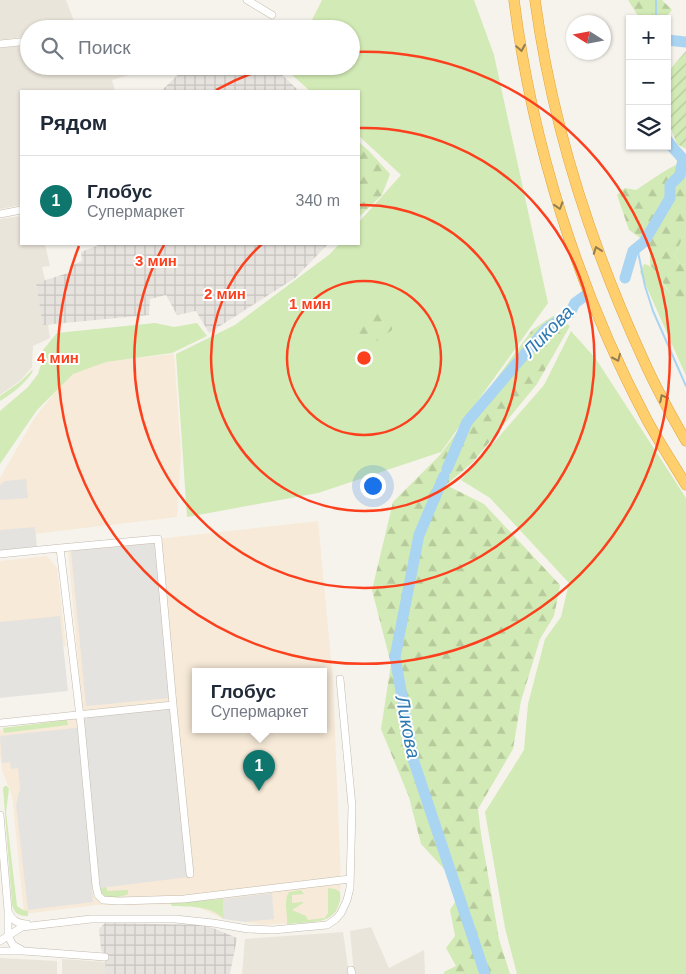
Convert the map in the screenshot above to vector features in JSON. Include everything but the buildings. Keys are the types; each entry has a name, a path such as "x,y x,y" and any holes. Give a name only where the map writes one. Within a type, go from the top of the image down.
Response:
{"highway":[{"path":"514,0 527,81 540,141 558,206 577,262 623,372 648,420 686,485"},
{"path":"535,0 562,139 594,242 644,362 686,441"}],"street":[{"path":"247,0 272,15"},
{"path":"0,44 20,41"},
{"path":"0,214 20,210"},
{"path":"0,554 158,538 190,874"},
{"path":"60,548 98,896 103,900 119,901 184,899 350,879"},
{"path":"0,941 22,927 112,918 194,921 265,930 326,925 336,919 343,909 348,895 352,806 340,679"},
{"path":"0,723 173,705"},
{"path":"0,815 8,936 13,945 24,951"},
{"path":"0,892 3,895 12,919 22,924 32,925"},
{"path":"0,951 105,957"}],"shaded area":[{"path":"0,0 66,0 74,20 20,20 20,37 0,40"},
{"path":"20,46 20,75 129,75 112,80 115,90 20,90 20,205 0,209 0,48"},
{"path":"178,75 282,75 298,90 162,90"},
{"path":"20,216 20,245 45,245 50,266 42,267 45,280 36,283 44,325 48,325 50,338 33,346 32,367 20,381 0,395 0,219"},
{"path":"98,245 327,245 295,278 209,333 196,311 177,315 166,295 150,299 149,315 43,325 36,283 71,272 70,266 82,261 81,252"},
{"path":"174,354 181,454 177,517 0,538 0,478 35,417 71,373 103,362"},
{"path":"26,479 28,498 0,500 0,485 5,481"},
{"path":"318,521 333,681 341,884 337,911 322,921 264,925 223,919 192,904 96,905 24,914 12,795 2,770 0,730 83,716 68,549"},
{"path":"35,527 37,548 0,551 0,530"},
{"path":"155,543 170,698 86,706 71,551"},
{"path":"47,556 57,568 66,646 0,655 0,561"},
{"path":"60,616 68,691 0,698 0,622"},
{"path":"170,707 189,877 92,889 93,902 28,910 16,805 20,788 18,768 11,769 10,762 2,763 0,736 84,727 83,718"},
{"path":"272,893 274,919 245,922 224,919 223,899"},
{"path":"105,923 206,925 237,938 230,974 106,974 105,957 101,949 99,929"},
{"path":"371,927 389,968 424,950 425,974 354,974 350,931"},
{"path":"343,932 349,974 242,974 245,939"},
{"path":"0,958 57,961 57,974 0,974"},
{"path":"62,959 105,962 106,974 62,974"}],"green space":[{"path":"322,0 474,0 494,55 548,303 441,452 318,493 187,517 176,354 235,325 330,254 338,245 360,245 360,221 401,175 360,137 360,90 309,90 292,75 360,75 360,20 312,20"},
{"path":"628,0 662,0 672,10 668,15 637,15"},
{"path":"686,51 686,149 677,144 671,128 671,68"},
{"path":"360,143 390,174 382,195 360,216"},
{"path":"679,163 686,163 686,231 674,256 680,264 686,265 686,300 680,300 671,295 650,265 650,248 629,230 617,195 625,188 636,190"},
{"path":"686,231 686,265 680,264 674,256"},
{"path":"644,264 656,271 671,295 686,300 686,376 640,272"},
{"path":"380,307 394,314 392,330 375,342 364,344 355,335 352,326 361,317"},
{"path":"553,316 570,326 537,384 473,462 446,485 484,504 560,585 554,616 540,639 521,701 513,749 478,809 499,939 510,974 444,974 444,972 456,966 446,948 455,936 450,910 457,899 455,881 421,844 409,797 381,729 391,664 372,590 393,502 440,455 532,330"},
{"path":"155,323 174,327 197,323 207,336 172,353 106,362 73,374 37,410 0,464 0,411 28,387 38,374 43,350 57,333"},
{"path":"571,331 596,359 686,498 686,974 517,974 505,928 485,812 524,750 528,704 545,639 561,617 569,583 490,498 461,480 544,385"},
{"path":"32,370 30,376 22,384 0,401 0,396 20,382"},
{"path":"67,720 68,725 4,733 3,728"},
{"path":"5,786 9,789 6,812 17,906 28,911 28,916 17,914 12,904 3,788"},
{"path":"99,879 106,885 107,891 128,890 128,894 118,897 106,897 100,891"},
{"path":"328,888 340,892 339,905 331,916 319,921 287,924 286,903 289,892 301,890 304,894 292,895 292,903 303,903 292,910 306,916 308,920 325,918 328,913"},
{"path":"223,899 224,919 206,909 172,906 170,903"}],"waterway":[{"path":"656,0 656,15"},
{"name":"Ликова","path":"671,40 686,42"},
{"name":"Ликова","path":"625,278 633,251 644,242 670,198 670,185 680,175 683,159 671,145"},
{"path":"637,247 645,286 653,311 686,386"},
{"name":"Ликова","path":"447,469 467,422 546,329 570,313 575,303 586,295"},
{"name":"Ликова","path":"444,476 419,535 395,657 413,759 485,974"}],"place":[{"name":"Глобус","path":"259,791"}]}
